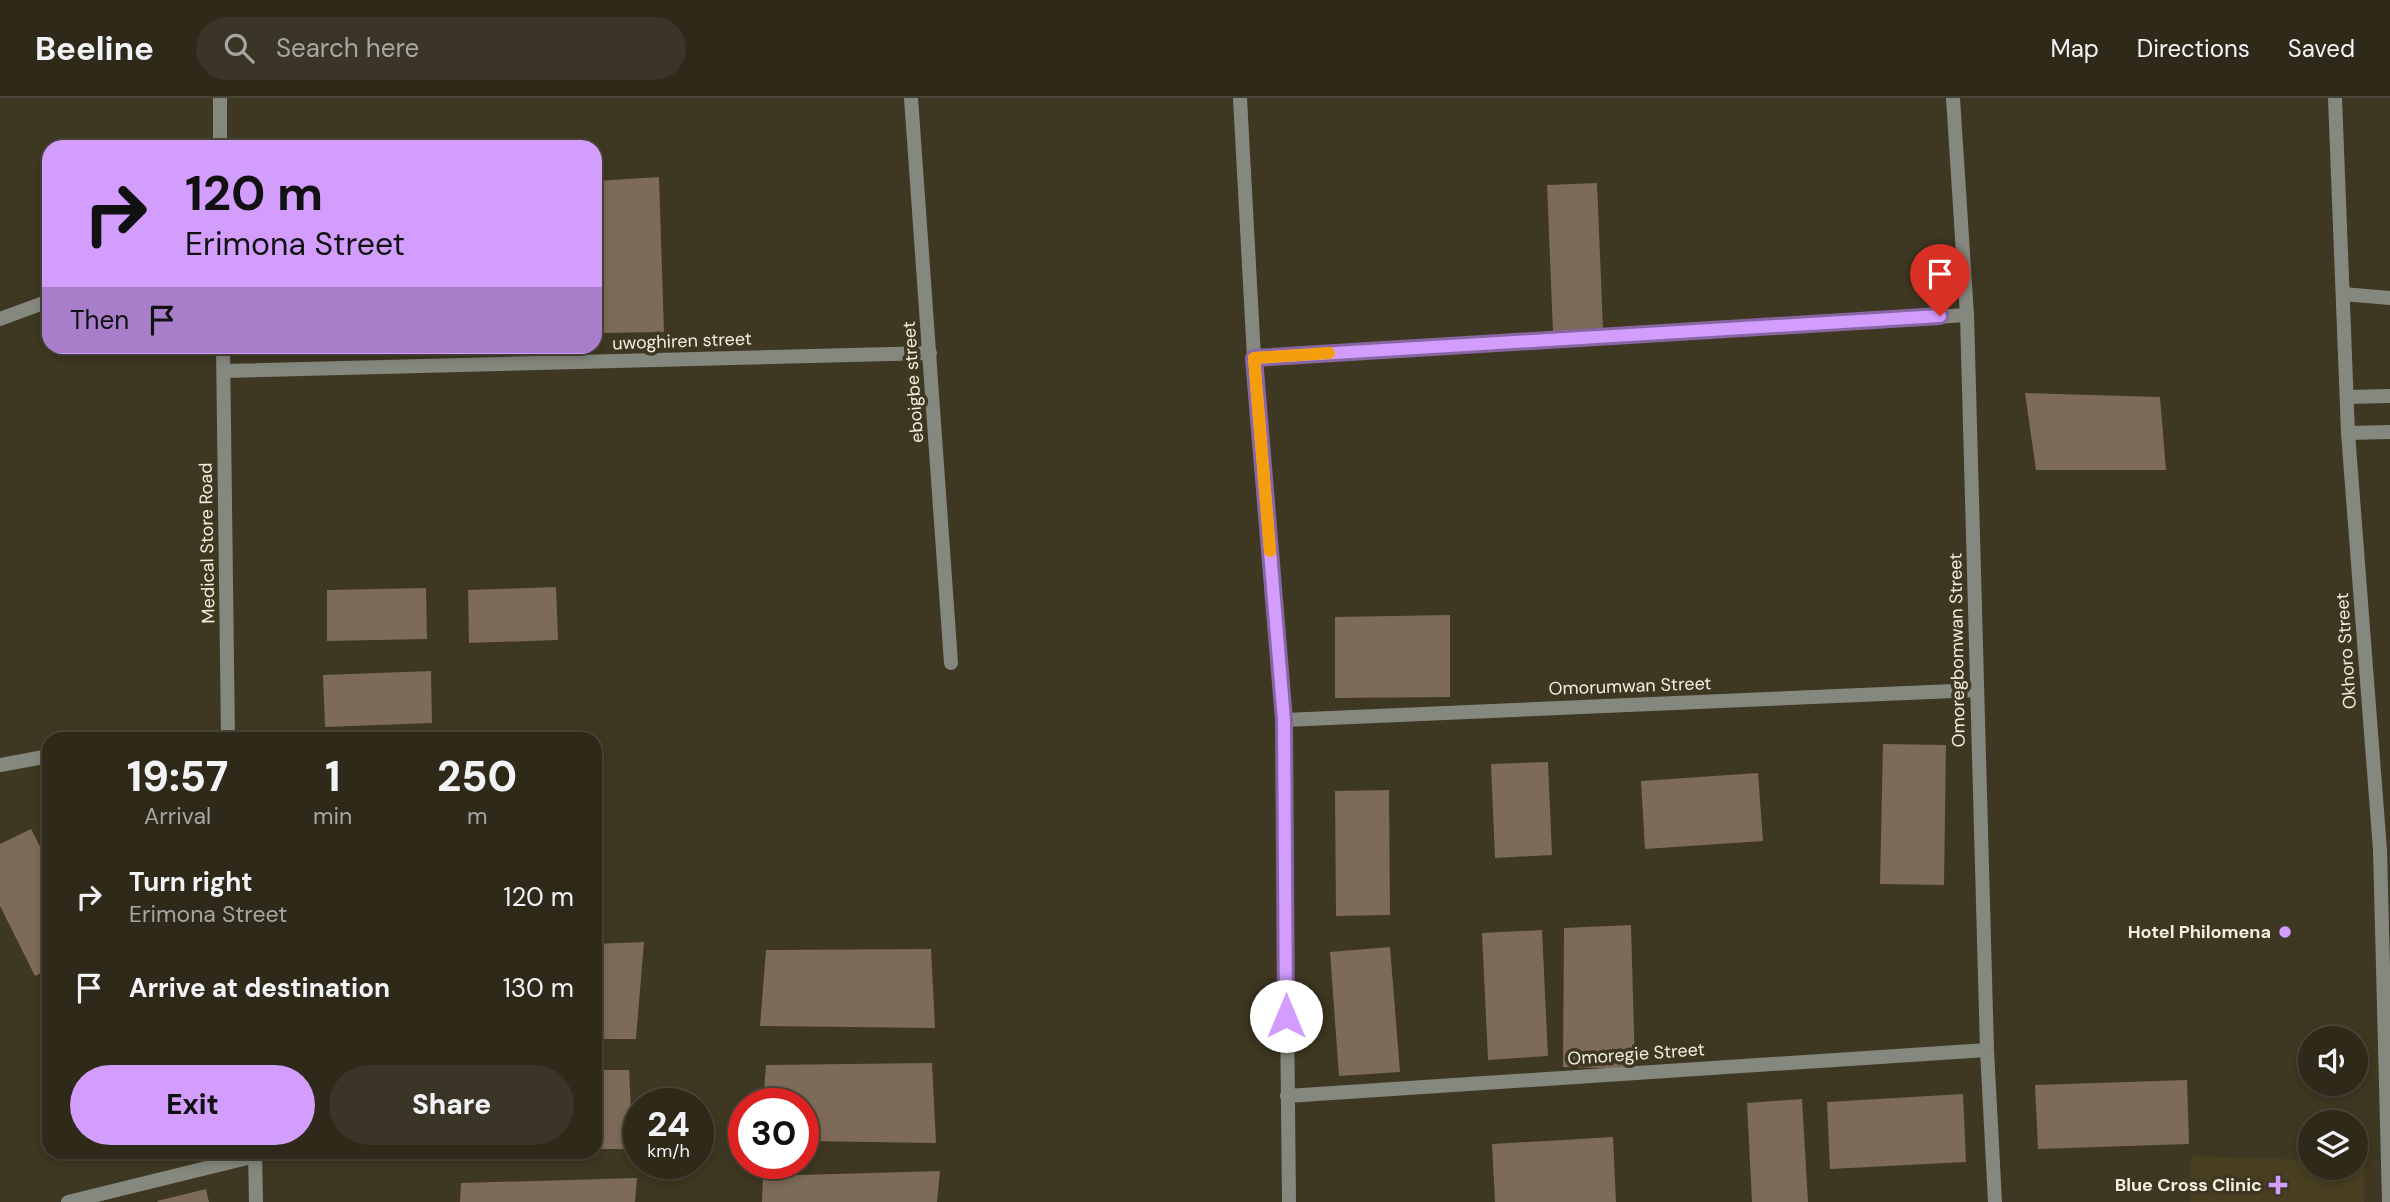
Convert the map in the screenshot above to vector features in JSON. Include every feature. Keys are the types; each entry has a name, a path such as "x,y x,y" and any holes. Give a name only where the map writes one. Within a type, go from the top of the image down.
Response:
{"street":[{"path":"220,98 220,140"},
{"name":"eboigbe street","path":"911,98 951,663"},
{"path":"1240,98 1254,358 1284,720 1289,1202"},
{"name":"Omoregbomwan Street","path":"1953,98 1968,315 1987,1049 1995,1202"},
{"name":"Okhoro Street","path":"2335,98 2348,433 2385,849 2389,1202"},
{"path":"2343,294 2390,298"},
{"path":"0,319 42,304"},
{"path":"1254,358 1968,315"},
{"name":"uwoghiren street","path":"224,371 930,353"},
{"name":"Medical Store Road","path":"223,354 228,732"},
{"path":"2347,397 2390,396"},
{"path":"2348,433 2390,432"},
{"name":"Omorumwan Street","path":"1284,720 1977,690"},
{"path":"0,765 42,757"},
{"name":"Omoregie Street","path":"1287,1096 1987,1049"},
{"path":"68,1202 236,1159"},
{"path":"255,1159 256,1202"}],"shaded area":[{"name":"Blue Cross Clinic","path":"2191,1156 2298,1160 2298,1180 2365,1180 2364,1202 2191,1202"}],"building":[{"path":"659,177 664,332 603,333 602,181"},
{"path":"1597,183 1603,328 1553,331 1547,185"},
{"path":"2025,393 2160,397 2166,470 2036,470"},
{"path":"556,587 558,640 469,643 468,590"},
{"path":"426,588 427,639 327,641 327,590"},
{"path":"1450,615 1450,697 1335,698 1335,617"},
{"path":"431,671 432,723 325,727 323,675"},
{"path":"1883,744 1946,745 1944,885 1880,884"},
{"path":"1548,762 1552,855 1495,858 1491,764"},
{"path":"1758,773 1763,841 1645,849 1641,781"},
{"path":"1389,790 1390,915 1336,916 1335,791"},
{"path":"31,829 42,850 42,972 35,976 0,906 0,844"},
{"path":"1631,925 1635,1069 1563,1067 1564,928"},
{"path":"1542,930 1548,1056 1488,1060 1482,933"},
{"path":"644,942 636,1039 602,1039 602,944"},
{"path":"1390,947 1400,1072 1339,1076 1330,952"},
{"path":"931,949 935,1028 760,1026 766,950"},
{"path":"932,1063 936,1143 819,1141 819,1088 764,1088 766,1065"},
{"path":"602,1070 629,1070 630,1088 623,1088 623,1149 602,1149"},
{"path":"2187,1080 2189,1144 2038,1149 2035,1085"},
{"path":"1963,1094 1966,1162 1830,1169 1827,1102"},
{"path":"1802,1099 1808,1202 1752,1202 1747,1103"},
{"path":"1613,1137 1616,1202 1495,1202 1492,1144"},
{"path":"940,1171 937,1202 762,1202 763,1179 819,1179 819,1174"},
{"path":"637,1179 635,1202 460,1202 461,1183"},
{"path":"206,1189 209,1202 157,1201"}],"slow traffic":[{"path":"1270,551 1254,358 1329,353"}],"place":[{"name":"Hotel Philomena","path":"2285,932"},
{"name":"Blue Cross Clinic","path":"2278,1185"}],"route":[{"path":"1286,1016 1284,720 1254,358 1940,316"}]}
